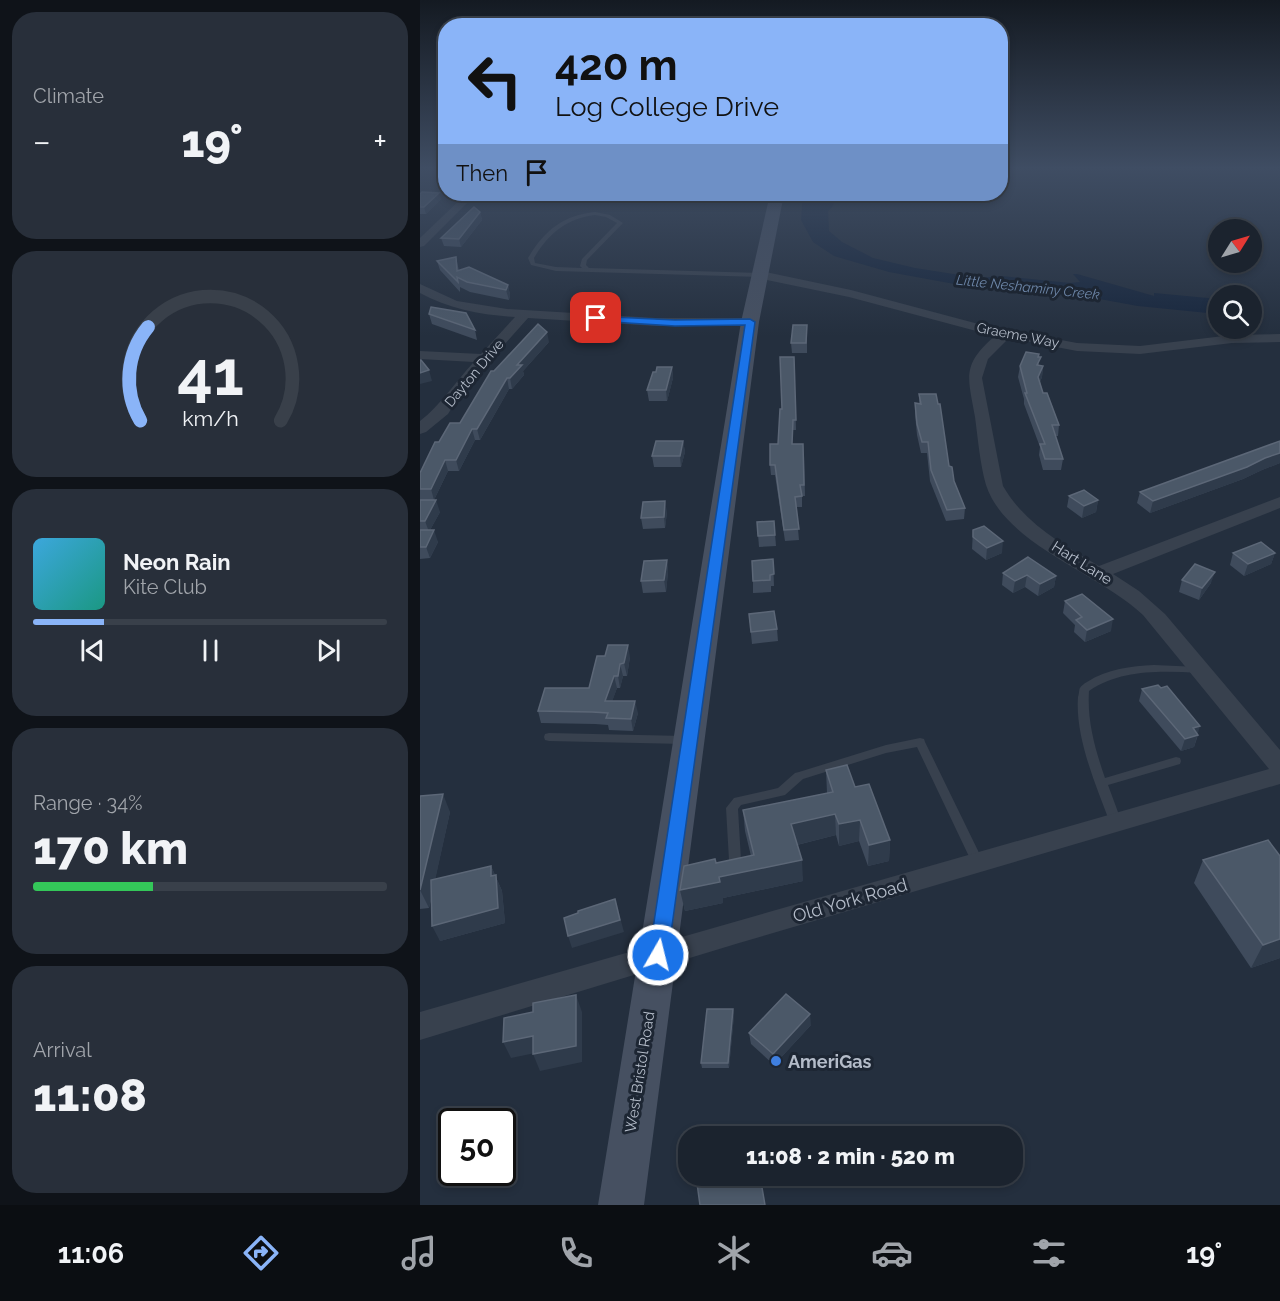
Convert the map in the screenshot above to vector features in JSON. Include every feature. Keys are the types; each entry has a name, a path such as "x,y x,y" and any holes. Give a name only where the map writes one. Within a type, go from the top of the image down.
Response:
{"main road":[{"name":"West Bristol Road","path":"621,1205 750,322 771,223"}],"street":[{"path":"420,244 441,223"},
{"name":"Graeme Way","path":"761,275 851,294 936,318 1006,334 1077,347 1124,350 1164,349 1232,339 1280,338"},
{"path":"420,288 437,298 465,307 675,323 750,322"},
{"name":"Dayton Drive","path":"420,429 442,411 455,391 526,313"},
{"name":"Hart Lane","path":"1006,334 988,350 975,371 995,486 1011,513 1023,524 1142,603 1280,766"},
{"path":"420,355 485,358"},
{"path":"1098,573 1280,502"},
{"name":"Old York Road","path":"420,1026 1280,776"}],"lane":[{"path":"561,223 539,244 531,258 532,264 542,267 761,275"},
{"path":"587,269 583,266 584,260 620,223"},
{"path":"1116,823 1101,783 1086,724 1082,697 1084,689 1093,681 1113,674 1162,667 1201,670"},
{"path":"549,737 690,740"},
{"path":"735,860 732,808 738,801 781,792 799,776 886,749 920,742 978,863"},
{"path":"1101,783 1176,761"}],"water":[{"name":"Little Neshaminy Creek","path":"803,223 829,223 829,231 842,242 873,258 915,268 979,278 1002,276 1070,283 1080,282 1073,274 1077,274 1154,296 1154,293 1208,298 1208,313 1138,306 1072,294 1050,295 960,285 889,272 834,256 813,242"}],"building":[{"path":"457,223 471,223 459,239 441,238"},
{"path":"456,257 457,271 469,267 508,285 506,290 467,282 457,277 458,282 437,261"},
{"path":"431,307 466,313 475,330 429,314"},
{"path":"538,324 547,332 517,365 522,365 510,378 507,378 477,429 472,429 456,460 445,460 431,489 420,489 420,473 435,442 439,442 450,423 460,423 491,371 494,371"},
{"path":"793,325 807,325 806,343 791,343"},
{"path":"1026,352 1039,354 1038,357 1041,357 1037,365 1043,366 1038,377 1043,393 1047,393 1059,425 1052,425 1063,459 1045,459 1040,444 1045,444 1025,393 1027,393 1020,366"},
{"path":"780,357 794,357 796,420 793,420 792,444 803,444 804,485 800,485 802,496 795,497 799,529 784,530 775,465 770,465 770,444 778,444 780,409 782,409"},
{"path":"421,360 429,370 420,373"},
{"path":"657,367 672,367 666,390 647,390 653,372 656,372"},
{"path":"919,394 936,394 938,404 940,404 949,466 952,467 954,481 965,508 947,510 931,470 928,442 922,442 917,424 915,403 921,404"},
{"path":"656,441 683,441 680,456 652,456"},
{"path":"1280,441 1280,453 1247,467 1153,501 1140,492"},
{"path":"1084,490 1098,500 1084,506 1069,496"},
{"path":"420,500 436,500 425,521 420,521"},
{"path":"665,501 664,517 641,518 643,502"},
{"path":"774,521 775,535 758,536 757,522"},
{"path":"984,526 1003,541 987,548 973,537 973,530"},
{"path":"420,530 434,530 426,547 420,547"},
{"path":"1261,542 1275,553 1248,564 1233,553"},
{"path":"1028,557 1056,576 1040,584 1027,575 1015,581 1003,573"},
{"path":"773,559 774,574 770,575 770,580 753,581 752,561"},
{"path":"667,560 664,580 641,581 644,561"},
{"path":"1195,564 1215,572 1202,588 1182,580"},
{"path":"1082,594 1113,619 1087,630 1076,620 1082,617 1065,601"},
{"path":"774,611 777,629 751,632 749,614"},
{"path":"608,645 628,645 624,663 620,664 618,676 614,676 605,701 635,701 631,719 606,718 608,713 538,711 545,688 589,688 597,656 605,656"},
{"path":"1158,685 1161,688 1167,686 1200,726 1193,728 1198,735 1185,739 1142,689"},
{"path":"847,765 855,787 869,784 890,840 869,845 860,820 839,824 835,814 791,824 802,860 719,877 720,882 680,890 684,866 715,859 716,863 754,855 743,810 833,792 826,770"},
{"path":"443,794 420,890 420,796"},
{"path":"1268,840 1280,856 1280,939 1263,945 1203,860"},
{"path":"491,866 491,876 496,875 498,908 432,926 431,880"},
{"path":"615,899 620,920 568,936 564,918"},
{"path":"786,994 810,1014 773,1054 749,1033"},
{"path":"576,995 576,1046 533,1054 533,1036 503,1042 504,1018 533,1012 533,1003"},
{"path":"707,1009 733,1009 728,1063 701,1063"},
{"path":"697,1186 762,1186 765,1205 700,1205"}],"place":[{"name":"AmeriGas","path":"776,1061"}],"route":[{"path":"596,318 710,324 750,322 658,955"}]}
